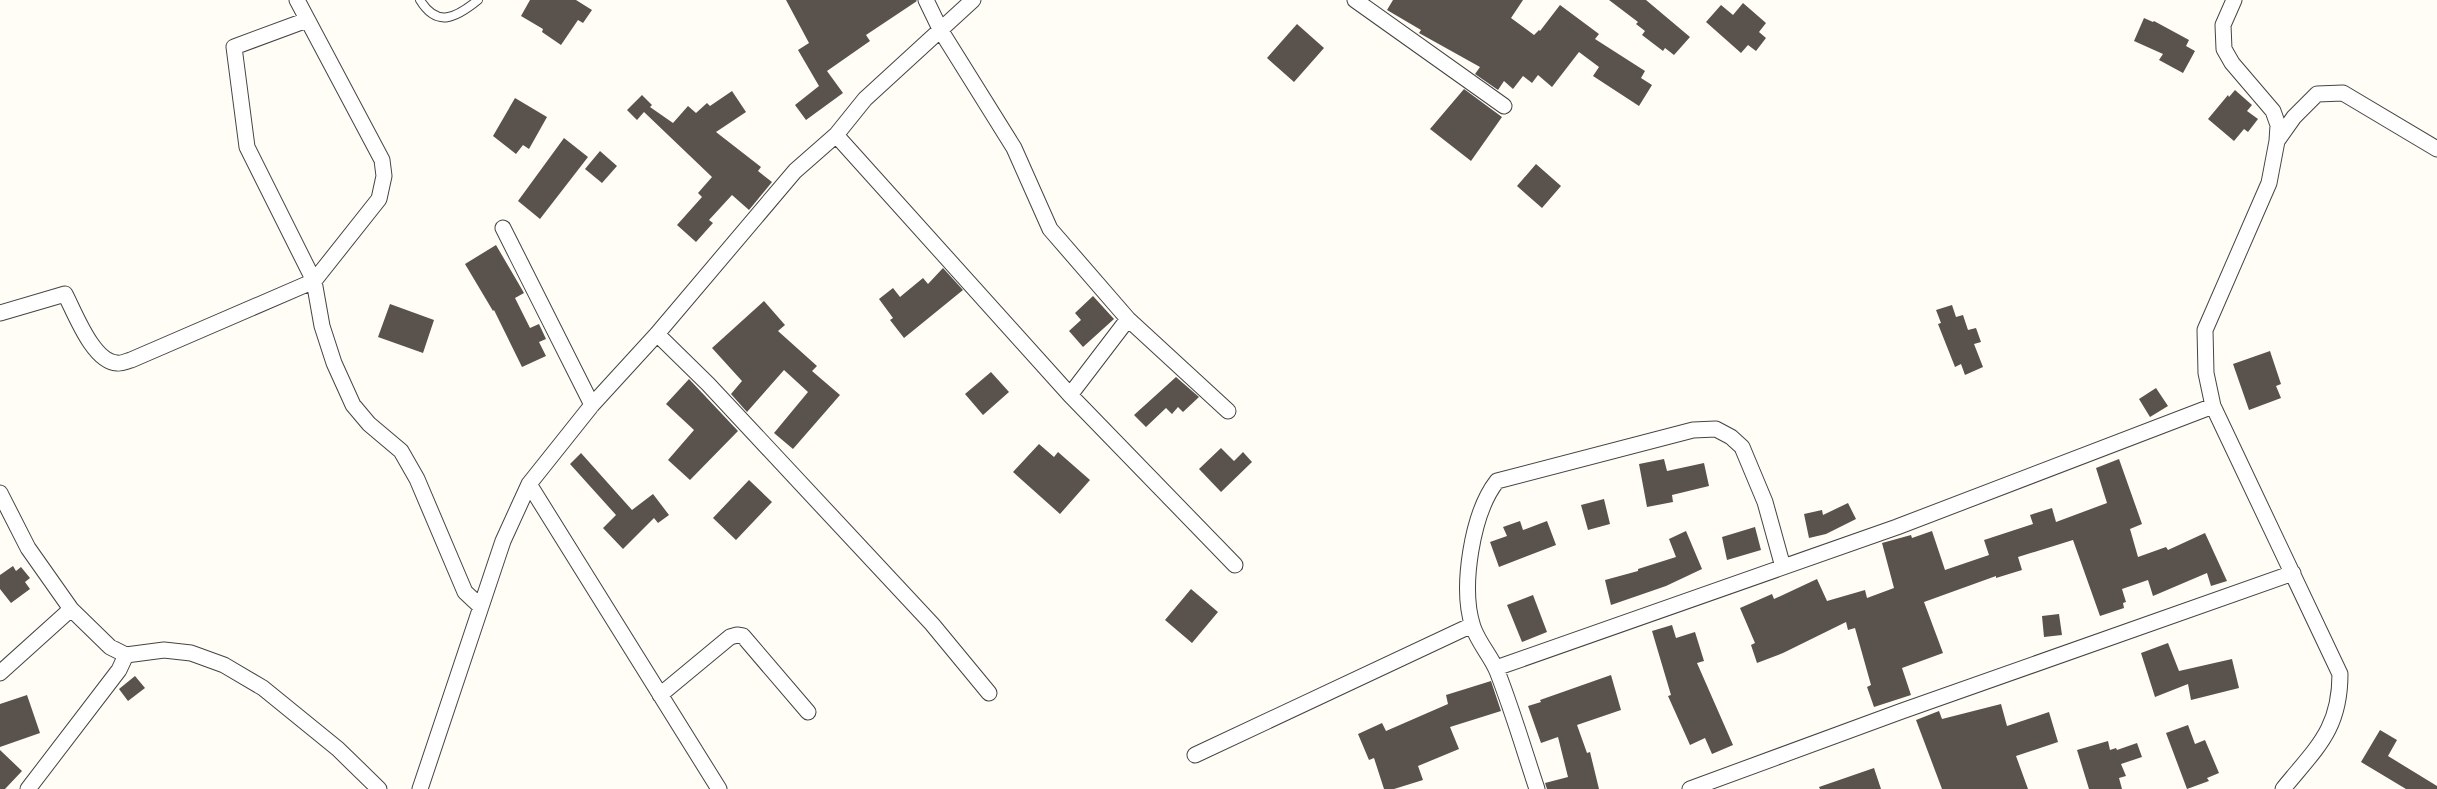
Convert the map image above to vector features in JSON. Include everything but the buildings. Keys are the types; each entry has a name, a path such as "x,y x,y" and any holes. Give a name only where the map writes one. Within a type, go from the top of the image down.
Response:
{"street":[{"path":"0,313 65,294 91,345 102,358 117,363 131,360 314,281 379,199 384,176 382,160 297,0"},
{"path":"926,0 941,31 1014,148 1050,229 1128,319 1228,411"},
{"path":"420,789 507,530 529,484 592,405 657,334 795,171 836,135 865,99 973,0"},
{"path":"1355,0 1504,106"},
{"path":"2234,0 2223,25 2224,49 2232,63 2272,111 2278,125 2277,141 2269,183 2205,330 2206,373 2213,406 2340,674 2340,698 2335,717 2325,737 2283,789"},
{"path":"307,20 234,47 247,147 314,281 322,326 334,363 353,405 369,424 401,452 417,479 465,592 481,607"},
{"path":"2277,141 2294,117 2318,94 2343,93 2437,149"},
{"path":"836,135 1070,395 1235,565"},
{"path":"503,228 592,405"},
{"path":"1070,395 1128,319"},
{"path":"657,334 708,384 932,624 989,693"},
{"path":"1496,668 1908,522 2213,406"},
{"path":"1537,789 1496,668 1482,649 1472,625 1467,592 1471,554 1484,502 1497,481 1693,430 1716,429 1731,437 1742,447 1765,502 1782,567"},
{"path":"529,484 719,789"},
{"path":"0,493 28,548 71,609 110,647 126,655 164,650 191,653 224,665 271,695 338,749 379,789"},
{"path":"1690,789 1902,711 2294,573"},
{"path":"0,673 71,609"},
{"path":"1195,755 1472,625"},
{"path":"660,694 730,638 737,635 743,636 808,712"},
{"path":"28,789 119,670 126,655"}],"lane":[{"path":"420,0 430,15 438,18 451,17 478,0"}]}
